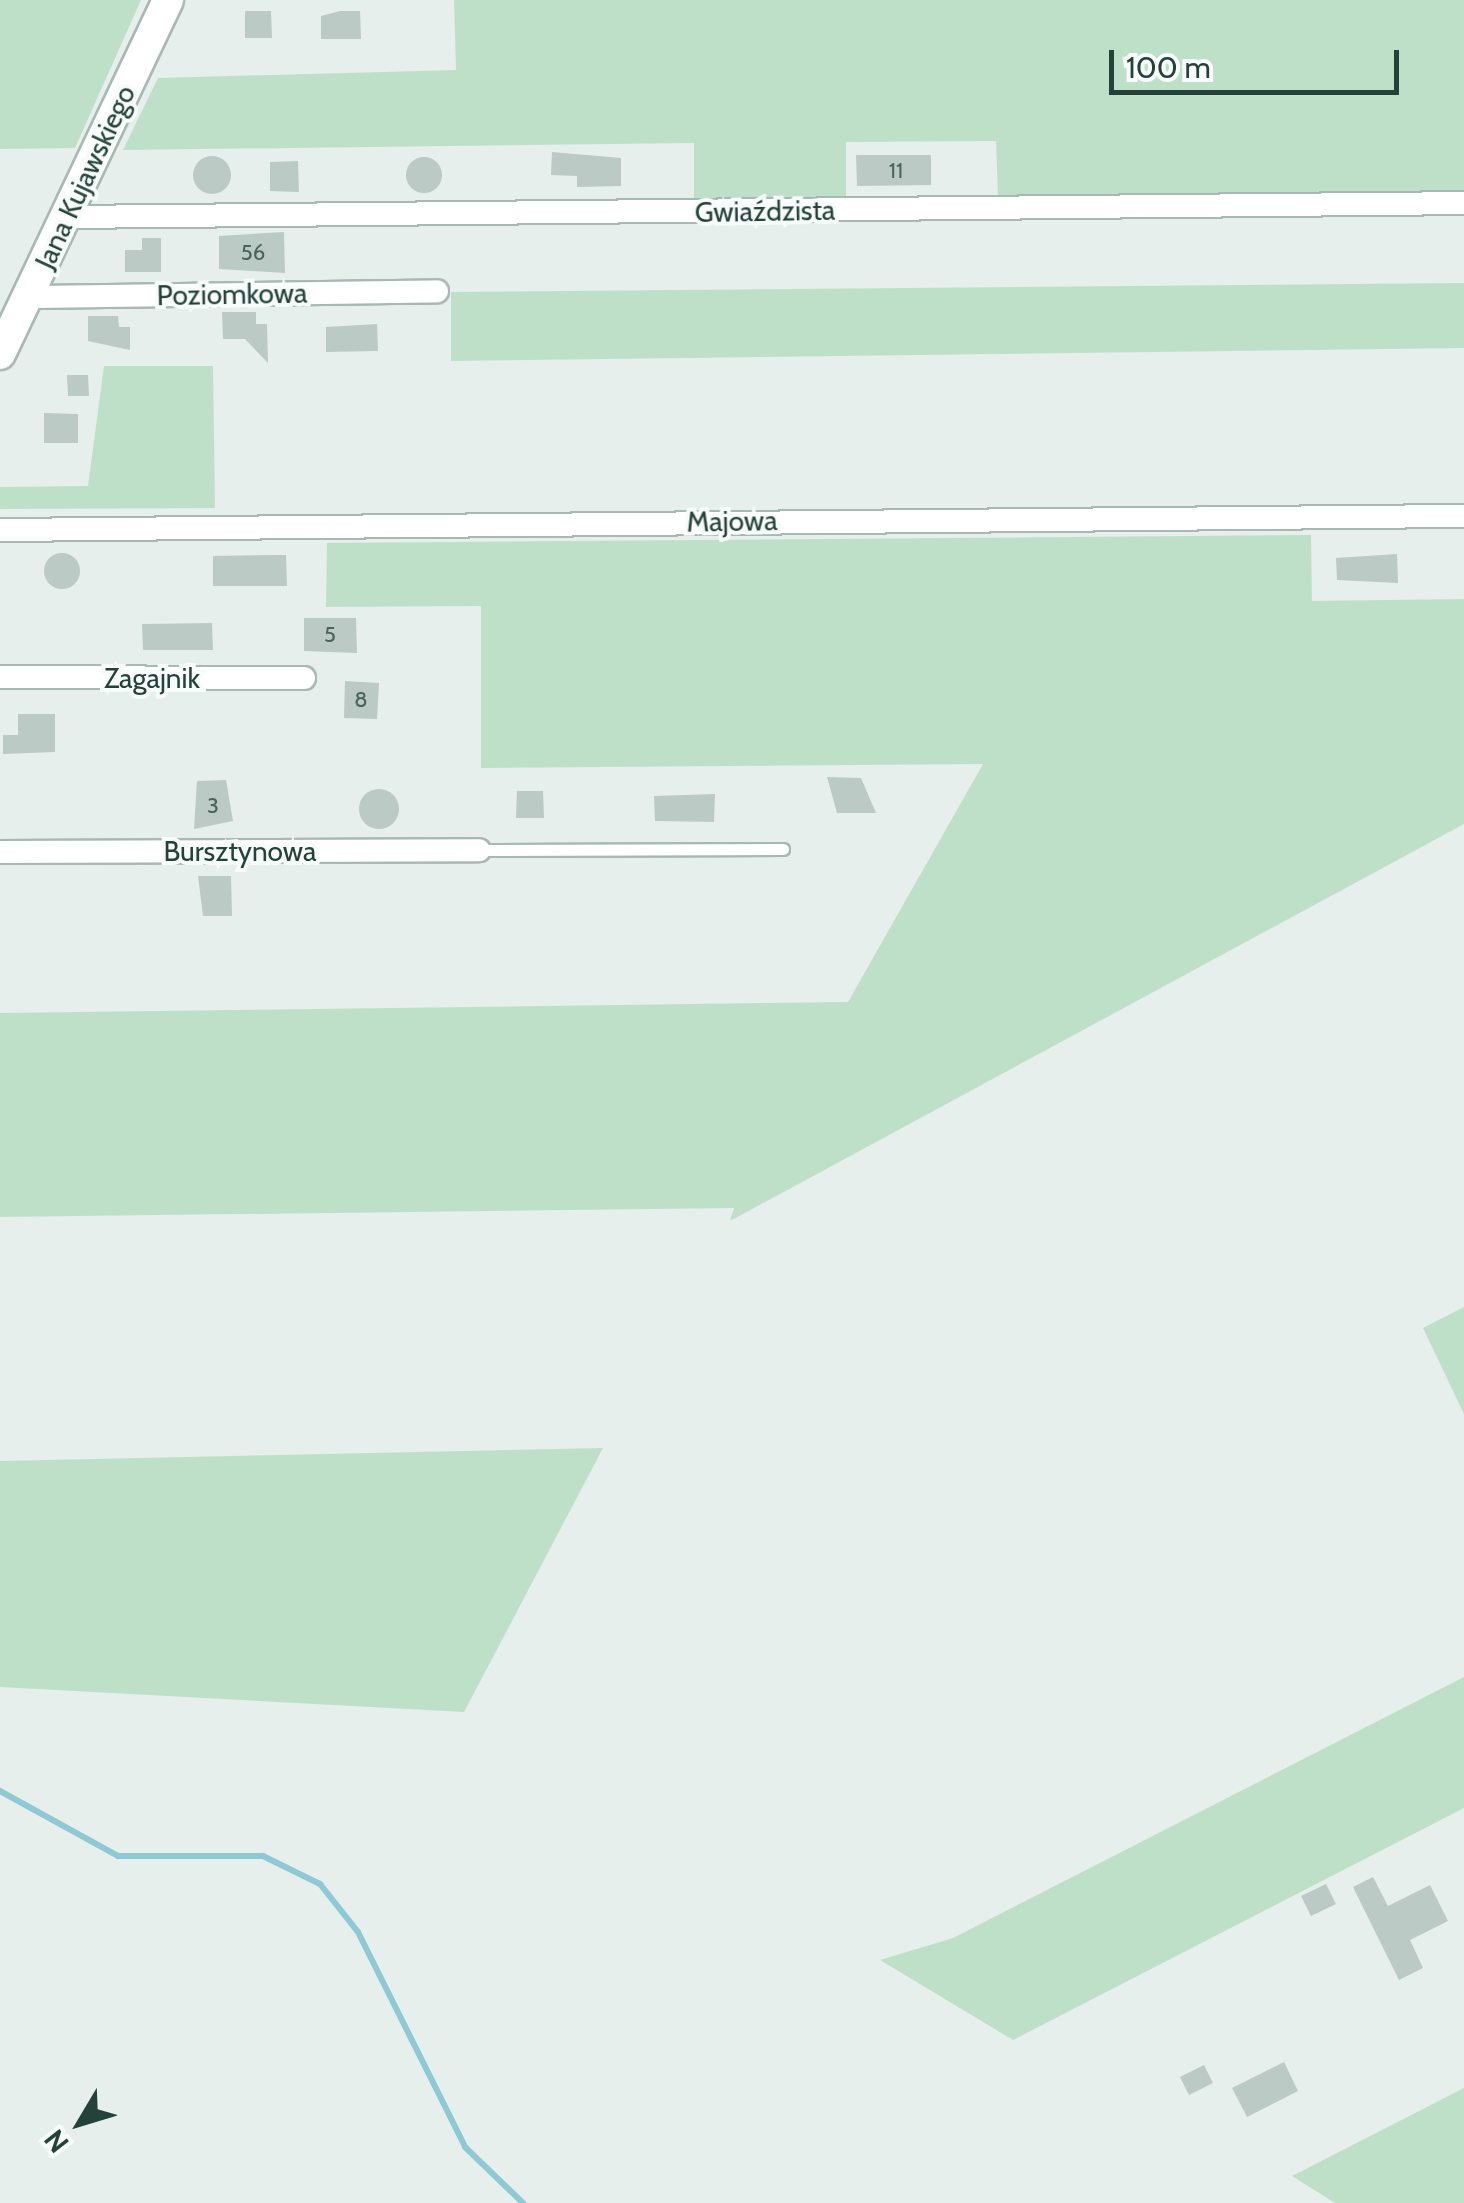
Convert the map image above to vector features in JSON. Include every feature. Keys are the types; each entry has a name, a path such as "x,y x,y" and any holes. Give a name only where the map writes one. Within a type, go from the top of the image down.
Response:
{"main road":[{"name":"Jana Kujawskiego","path":"0,354 168,0"}],"street":[{"name":"Gwiaździsta","path":"66,217 1464,203"},
{"name":"Poziomkowa","path":"28,297 437,291"},
{"name":"Majowa","path":"0,530 1464,516"},
{"name":"Zagajnik","path":"0,677 304,678"},
{"name":"Bursztynowa","path":"0,852 479,850"}],"lane":[{"path":"479,850 783,850"}],"green space":[{"path":"0,0 141,0 75,148 0,149"},
{"path":"454,0 1464,0 1464,192 998,197 996,141 846,142 846,199 694,200 694,143 123,150 158,78 456,70"},
{"path":"1464,283 1464,348 451,361 451,292"},
{"path":"104,366 213,366 215,508 0,509 0,487 88,486"},
{"path":"1311,535 1312,601 1464,599 1464,824 730,1221 734,1208 0,1217 0,1013 848,1002 983,764 481,768 481,606 326,607 327,543"},
{"path":"1464,1307 1464,1414 1423,1328"},
{"path":"603,1448 464,1712 0,1687 0,1461"},
{"path":"1464,1677 1464,1808 1013,2040 880,1960 953,1938"},
{"path":"1464,2088 1464,2203 1335,2203 1292,2176"}],"building":[{"path":"245,11 271,11 272,38 245,38"},
{"path":"360,11 361,39 321,39 321,16"},
{"path":"552,152 621,158 621,186 577,187 577,176 551,175"},
{"path":"856,155 931,155 931,185 857,186"},
{"path":"212,156 226,161 231,175 226,189 212,194 198,189 193,175 198,161"},
{"path":"424,157 437,162 442,175 437,188 424,193 411,188 406,175 411,162"},
{"path":"298,161 299,192 270,191 270,162"},
{"path":"284,232 285,273 219,269 219,236"},
{"path":"142,238 161,238 161,272 125,272 125,250 142,250"},
{"path":"222,312 256,312 256,324 267,324 268,363 245,339 223,339"},
{"path":"88,316 118,316 119,327 130,327 130,350 88,341"},
{"path":"377,324 378,351 326,352 326,327"},
{"path":"67,375 88,375 89,396 68,396"},
{"path":"44,413 78,414 78,443 44,443"},
{"path":"62,553 75,558 80,571 75,584 62,589 49,584 44,571 49,558"},
{"path":"1397,554 1398,583 1337,580 1336,558"},
{"path":"286,555 287,586 213,586 213,556"},
{"path":"304,618 356,618 357,653 304,651"},
{"path":"212,623 213,650 143,650 142,624"},
{"path":"345,681 379,683 377,719 344,718"},
{"path":"18,714 55,714 55,752 3,754 3,735 18,735"},
{"path":"827,777 861,778 876,813 837,813"},
{"path":"226,780 233,821 194,829 197,781"},
{"path":"379,789 393,795 399,809 393,823 379,829 365,823 359,809 365,795"},
{"path":"517,791 543,791 544,818 516,818"},
{"path":"715,794 714,822 655,821 654,796"},
{"path":"198,876 231,876 232,916 203,916"},
{"path":"1373,1877 1388,1906 1430,1885 1448,1921 1410,1940 1423,1968 1399,1980 1353,1887"},
{"path":"1326,1884 1336,1904 1311,1916 1301,1896"},
{"path":"1284,2062 1298,2091 1247,2117 1232,2088"},
{"path":"1204,2065 1213,2083 1189,2095 1180,2077"}],"waterway":[{"path":"0,1791 118,1856 263,1856 320,1884 358,1932 465,2147 523,2203"}]}
